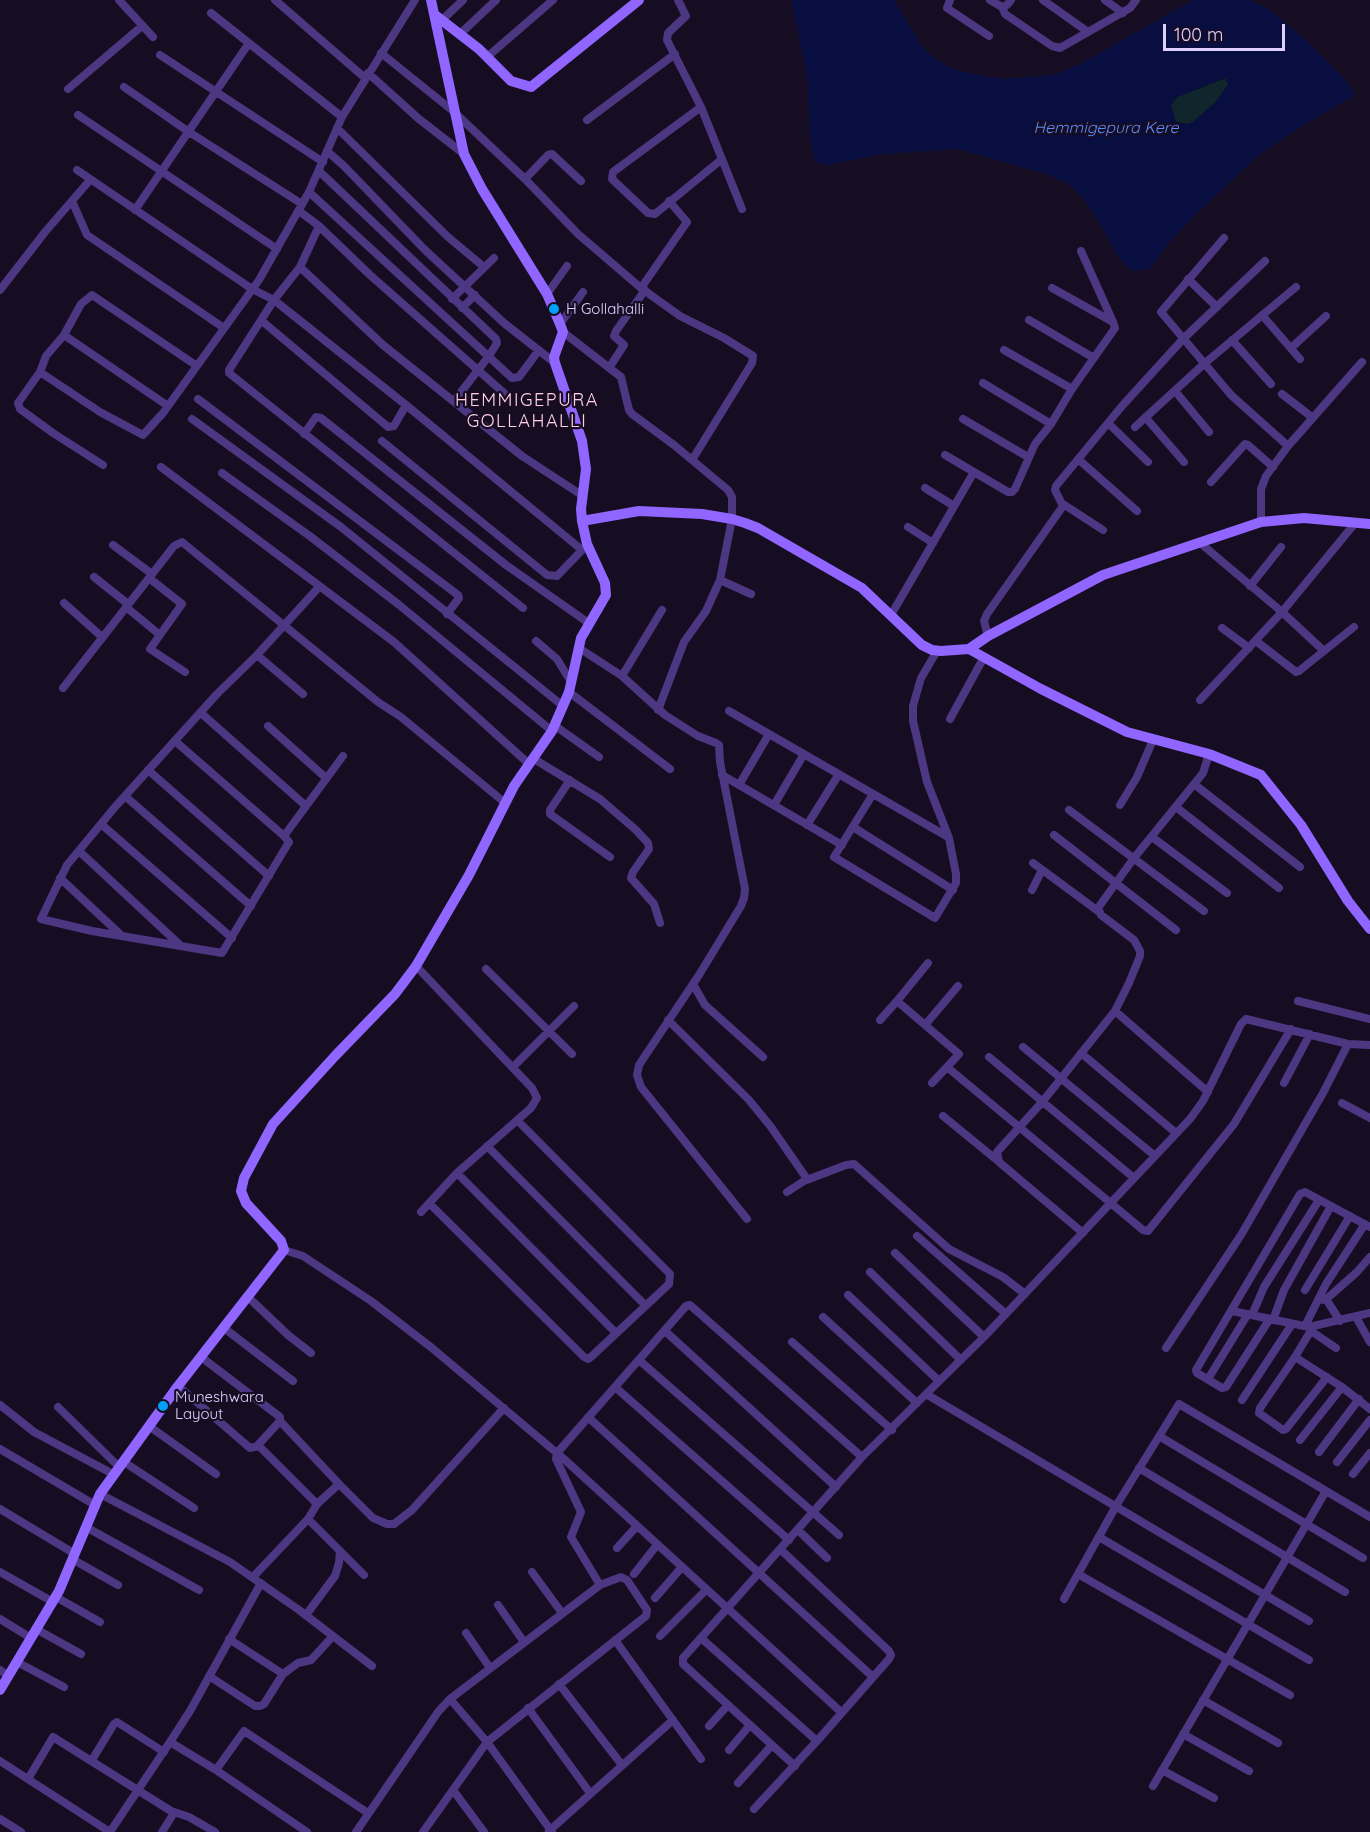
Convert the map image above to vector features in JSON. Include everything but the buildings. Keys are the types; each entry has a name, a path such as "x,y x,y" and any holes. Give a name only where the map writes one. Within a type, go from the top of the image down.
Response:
{"street":[{"path":"118,0 153,37"},
{"path":"275,0 464,154"},
{"path":"40,372 100,412 143,435 168,406 252,289 309,192 342,117 415,0"},
{"path":"431,0 438,18 453,111 464,154 482,189 547,294 562,328 622,379 630,412 730,493 732,519 720,580 706,611 684,642 658,710"},
{"path":"438,18 464,0"},
{"path":"460,34 496,0"},
{"path":"486,57 553,0"},
{"path":"438,18 460,34 511,81 531,87 639,0"},
{"path":"678,0 686,15 666,36 701,107 742,209"},
{"path":"950,0 947,8 989,36"},
{"path":"990,0 1002,7 1005,14 1052,46 1059,48 1122,13 1136,0"},
{"path":"1002,7 1011,0"},
{"path":"1043,0 1088,32"},
{"path":"1105,0 1122,13"},
{"path":"211,14 342,117"},
{"path":"68,89 142,26"},
{"path":"135,210 249,43"},
{"path":"381,53 453,111 525,179 578,234 643,289 674,312 724,338 754,357 692,460"},
{"path":"587,120 675,54"},
{"path":"159,55 323,162"},
{"path":"124,87 300,207 370,275 504,393"},
{"path":"701,107 613,172 612,179 648,213 655,214 722,159"},
{"path":"78,115 277,249"},
{"path":"337,128 448,237 484,267"},
{"path":"327,151 425,250 504,322 555,363"},
{"path":"525,179 548,155 552,154 581,181"},
{"path":"77,171 252,289 274,300 585,547"},
{"path":"319,171 496,339 489,356 454,401"},
{"path":"0,290 90,180"},
{"path":"309,192 514,380 519,377 539,350"},
{"path":"72,201 87,235 224,328"},
{"path":"609,368 624,345 614,336 616,331 686,226 686,218 669,201"},
{"path":"319,226 300,267 274,300 229,373 523,608"},
{"path":"1224,238 1161,311 1230,395 1288,446"},
{"path":"945,455 1008,492 1012,492 1035,444 1113,332 1113,322 1081,251"},
{"path":"452,299 494,258"},
{"path":"1103,530 1063,504 1055,487 1108,423 1184,338 1265,261"},
{"path":"547,294 567,266"},
{"path":"300,267 383,345 522,456 583,496"},
{"path":"1188,279 1217,307"},
{"path":"1135,427 1205,363 1296,286"},
{"path":"1052,288 1113,322"},
{"path":"284,1250 281,1241 246,1203 241,1191 244,1178 273,1124 334,1056 395,994 416,966 469,875 504,802 553,728 570,687 584,632 605,600 606,588 585,547 582,521 586,469 582,441 554,357 562,328 583,292"},
{"path":"103,465 20,410 18,403 40,372 46,356 64,335 81,304 92,295 197,366"},
{"path":"462,308 475,295"},
{"path":"1262,315 1300,359"},
{"path":"1290,348 1326,316"},
{"path":"1029,320 1094,358"},
{"path":"262,321 388,427 394,426 406,405"},
{"path":"64,335 168,406"},
{"path":"1232,340 1271,384"},
{"path":"1004,350 1072,389"},
{"path":"1261,522 1263,481 1288,446 1362,362"},
{"path":"983,383 1051,424"},
{"path":"1175,391 1209,432"},
{"path":"1282,394 1313,418"},
{"path":"198,399 458,595 459,598 447,614"},
{"path":"304,434 316,417 321,418 506,566 590,624"},
{"path":"1146,418 1184,462"},
{"path":"192,419 341,527 563,706"},
{"path":"963,419 1028,457"},
{"path":"1108,423 1148,462"},
{"path":"382,441 547,575 557,576 585,547"},
{"path":"1211,482 1245,444 1273,467"},
{"path":"1078,459 1137,511"},
{"path":"161,467 394,642 532,762 570,780 600,799 636,830 648,843 649,849 634,869 632,882 654,904 660,923"},
{"path":"891,615 974,472"},
{"path":"222,473 311,537 553,728 599,757"},
{"path":"925,488 954,506"},
{"path":"988,636 985,617 1063,504"},
{"path":"582,521 639,511 692,513 732,519 758,528 862,588 922,645 937,651 969,649 988,636 1089,582 1261,522 1295,518 1370,524"},
{"path":"1200,700 1282,612 1356,522"},
{"path":"908,527 933,543"},
{"path":"63,688 174,546 182,542 504,802"},
{"path":"1199,542 1324,651"},
{"path":"113,545 182,604 150,649 185,672"},
{"path":"1250,586 1281,547"},
{"path":"93,577 160,635"},
{"path":"720,580 751,594"},
{"path":"175,741 289,842 222,953 41,919 67,866 101,824 148,770 201,713 257,655 319,587"},
{"path":"64,603 102,637"},
{"path":"622,676 662,610"},
{"path":"1256,641 1296,672 1354,627"},
{"path":"1222,628 1249,648"},
{"path":"536,641 555,657 570,687 670,769"},
{"path":"579,648 622,676 658,710 698,736 717,743 745,889 741,906 639,1065 639,1082 747,1219"},
{"path":"969,649 1105,722 1139,737 1209,754 1256,772 1300,825 1348,901 1370,929"},
{"path":"873,794 834,857 935,918 953,890 956,874 949,838 927,782 913,721 921,678 937,651"},
{"path":"257,655 303,694"},
{"path":"950,719 984,657"},
{"path":"729,711 949,838"},
{"path":"201,713 306,807"},
{"path":"268,726 326,778"},
{"path":"739,785 769,734"},
{"path":"1120,805 1137,777 1153,740"},
{"path":"774,805 804,754"},
{"path":"1098,911 1099,906 1134,858 1203,773 1209,754"},
{"path":"284,836 343,756"},
{"path":"148,770 269,876"},
{"path":"807,825 839,774"},
{"path":"722,775 842,845"},
{"path":"570,780 550,813 610,857"},
{"path":"1194,784 1300,867"},
{"path":"125,796 250,906"},
{"path":"1176,807 1279,888"},
{"path":"1069,810 1203,912"},
{"path":"101,824 232,938"},
{"path":"853,827 953,890"},
{"path":"1054,835 1176,930"},
{"path":"1152,837 1227,893"},
{"path":"79,851 182,947"},
{"path":"999,1162 997,1152 1043,1101 1115,1011 1129,983 1140,951 1134,940 1034,863"},
{"path":"1032,890 1042,870"},
{"path":"60,878 123,936"},
{"path":"880,1020 928,963"},
{"path":"416,966 513,1067 532,1088 537,1098 535,1104 457,1173 421,1212"},
{"path":"486,969 572,1054"},
{"path":"693,984 705,1005 763,1057"},
{"path":"925,1025 958,986"},
{"path":"897,1000 959,1054 932,1083"},
{"path":"1298,1001 1370,1019"},
{"path":"513,1067 574,1006"},
{"path":"1115,1011 1208,1092"},
{"path":"795,1766 682,1662 683,1658 862,1457 984,1337 1176,1133 1208,1092 1241,1024 1246,1019 1348,1044 1370,1045"},
{"path":"668,1020 749,1100 807,1179"},
{"path":"946,1067 1143,1230 1151,1230 1234,1124 1291,1029"},
{"path":"1284,1083 1310,1034"},
{"path":"1166,1348 1241,1235 1323,1093 1348,1044"},
{"path":"1023,1047 1155,1156"},
{"path":"1081,1053 1176,1133"},
{"path":"989,1057 1134,1178"},
{"path":"1342,1103 1370,1118"},
{"path":"943,1116 1083,1233"},
{"path":"429,1203 588,1359 669,1284 671,1277 668,1271 517,1120"},
{"path":"487,1146 645,1305"},
{"path":"787,1192 807,1179 854,1164 949,1249 1004,1277 1025,1294"},
{"path":"457,1173 616,1333"},
{"path":"1328,1377 1286,1430 1258,1411 1295,1357 1322,1299 1367,1226 1350,1216 1305,1192 1298,1196 1196,1370 1222,1388 1226,1387 1271,1320 1284,1290 1331,1206"},
{"path":"1208,1379 1319,1200"},
{"path":"1305,1290 1350,1216"},
{"path":"917,1236 1006,1314"},
{"path":"0,1690 4,1673 17,1662 54,1600 98,1499 178,1386 284,1250"},
{"path":"284,1250 303,1256 371,1301 432,1348 557,1453 841,1712"},
{"path":"895,1253 984,1337"},
{"path":"1322,1299 1357,1272 1370,1257"},
{"path":"870,1272 961,1360"},
{"path":"848,1294 939,1381"},
{"path":"248,1297 288,1335 311,1353"},
{"path":"1322,1299 1340,1321"},
{"path":"600,1585 571,1537 581,1512 556,1459 557,1453 686,1306 692,1306 862,1457"},
{"path":"1232,1311 1310,1328 1336,1348"},
{"path":"1310,1328 1370,1312"},
{"path":"823,1317 917,1403"},
{"path":"1356,1317 1369,1337"},
{"path":"1242,1400 1292,1324"},
{"path":"224,1328 293,1381"},
{"path":"665,1330 836,1487"},
{"path":"792,1341 891,1430"},
{"path":"201,1357 279,1415 280,1420 339,1484 373,1518 387,1524 394,1524 412,1510 504,1408"},
{"path":"1295,1357 1328,1377 1370,1409"},
{"path":"639,1360 839,1535"},
{"path":"178,1386 250,1448 258,1445 280,1420"},
{"path":"615,1387 789,1540"},
{"path":"1300,1440 1342,1387"},
{"path":"926,1394 1309,1621"},
{"path":"1319,1452 1359,1400"},
{"path":"1064,1599 1116,1506 1180,1404 1370,1516"},
{"path":"0,1406 28,1428 119,1468 194,1508"},
{"path":"58,1407 119,1468"},
{"path":"588,1417 873,1677"},
{"path":"1337,1462 1370,1420"},
{"path":"149,1426 216,1474"},
{"path":"1159,1436 1363,1558"},
{"path":"258,1445 317,1504"},
{"path":"0,1449 230,1562 306,1615 372,1666"},
{"path":"1353,1474 1370,1453"},
{"path":"1139,1468 1345,1592"},
{"path":"253,1578 308,1519 317,1504 339,1484"},
{"path":"1153,1786 1326,1491"},
{"path":"0,1509 118,1585"},
{"path":"308,1519 364,1575"},
{"path":"618,1548 637,1526"},
{"path":"86,1527 199,1590"},
{"path":"798,1530 828,1558"},
{"path":"1098,1537 1310,1660"},
{"path":"634,1575 657,1545"},
{"path":"754,1809 795,1766 891,1655 781,1550"},
{"path":"306,1615 335,1576 340,1551"},
{"path":"655,1598 682,1567"},
{"path":"0,1572 99,1622"},
{"path":"532,1572 562,1613"},
{"path":"1078,1574 1290,1695"},
{"path":"356,1832 438,1712 450,1699 600,1585 621,1577 627,1580 647,1610 646,1616 487,1742 423,1832"},
{"path":"0,1761 110,1832 164,1752 261,1583"},
{"path":"660,1636 706,1590"},
{"path":"498,1605 524,1642"},
{"path":"0,1618 81,1654"},
{"path":"466,1633 490,1668"},
{"path":"209,1676 255,1706 260,1706 264,1704 284,1674 298,1663 311,1660 333,1636"},
{"path":"701,1638 817,1741"},
{"path":"229,1639 284,1674"},
{"path":"615,1640 701,1759"},
{"path":"17,1662 64,1687"},
{"path":"559,1684 622,1765"},
{"path":"450,1699 487,1742 550,1831 672,1720"},
{"path":"1203,1700 1278,1743"},
{"path":"709,1726 728,1705"},
{"path":"528,1708 590,1793"},
{"path":"92,1760 117,1722 164,1752"},
{"path":"729,1750 750,1725"},
{"path":"216,1770 244,1731 368,1813"},
{"path":"1183,1734 1249,1771"},
{"path":"28,1779 53,1737 171,1811 189,1817 216,1832"},
{"path":"170,1742 216,1770 307,1832"},
{"path":"738,1783 772,1745"},
{"path":"1162,1770 1214,1798"},
{"path":"453,1790 484,1832"},
{"path":"162,1832 172,1816 171,1811"},
{"path":"0,1819 21,1832"}],"shaded area":[{"path":"1226,78 1228,85 1216,102 1194,121 1188,124 1175,122 1171,105 1177,97"}],"water":[{"name":"Hemmigepura Kere","path":"791,0 894,0 921,45 932,56 947,66 964,72 1002,79 1054,75 1080,64 1193,0 1250,0 1267,8 1306,40 1344,78 1354,96 1305,124 1259,155 1171,240 1150,269 1132,271 1118,257 1084,199 1067,183 1043,173 957,149 884,154 827,165 815,162 810,139 807,76","holes":["1225,78 1228,84 1216,102 1194,121 1188,124 1176,122 1171,105 1177,97"]}],"place":[{"name":"H Gollahalli","path":"554,309"},
{"name":"Muneshwara Layout","path":"163,1406"}],"district":[{"name":"HEMMIGEPURA GOLLAHALLI","path":"527,411"}]}
